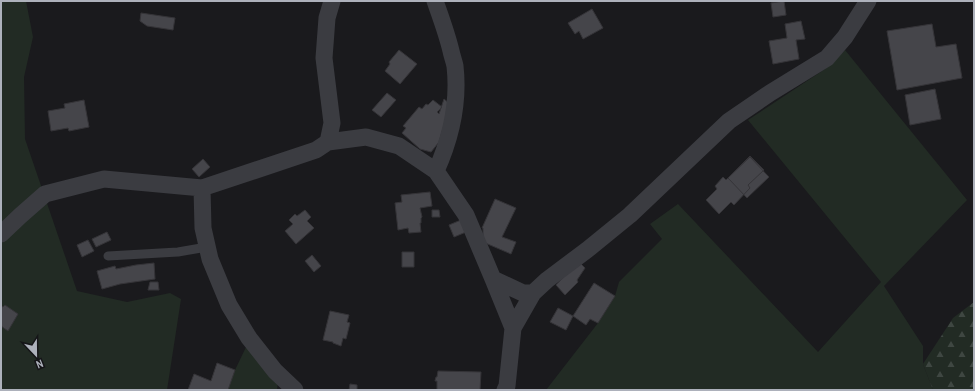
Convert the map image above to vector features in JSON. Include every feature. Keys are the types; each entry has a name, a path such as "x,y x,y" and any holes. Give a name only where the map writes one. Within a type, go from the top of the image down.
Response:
{"street":[{"path":"328,142 332,123 324,58 327,18 332,1"},
{"path":"435,1 447,34 455,65 456,92 453,119 444,154 436,171"},
{"path":"505,390 507,386 513,328 533,293 547,280 630,215 729,121 770,93 827,58 845,37 868,1"},
{"path":"1,234 45,194 104,179 202,188 316,150 328,142 366,137 399,146 436,171 466,215 513,328"},
{"path":"202,188 203,228 207,247 210,259 229,305 249,338 275,371 295,390"},
{"path":"493,279 523,293 533,293"}],"lane":[{"path":"108,256 178,252 207,247"}],"green space":[{"path":"1,1 26,1 33,37 24,77 25,139 77,291 127,302 170,293 181,299 167,390 1,390"},
{"path":"845,50 967,200 884,286 923,346 923,364 933,390 546,390 598,323 615,296 619,282 662,239 650,224 678,204 818,352 881,282 748,120 825,69"},
{"path":"974,302 974,390 933,390 923,364 953,318"},
{"path":"248,343 278,381 277,390 228,390 235,370"}],"building":[{"path":"784,1 786,15 773,17 771,3"},
{"path":"592,9 603,28 583,39 579,31 575,34 568,23"},
{"path":"141,13 175,18 173,30 147,26 140,21"},
{"path":"801,21 805,39 796,40 799,59 773,64 769,41 787,38 785,24"},
{"path":"932,24 936,47 956,44 962,78 897,90 887,31"},
{"path":"399,50 417,64 400,84 385,71 390,64 389,62"},
{"path":"935,89 941,119 910,125 905,95"},
{"path":"387,93 396,100 381,117 372,110"},
{"path":"444,99 450,104 439,142 431,152 420,149 402,133 406,128 403,126 419,107 422,109 426,104 428,105 433,100 441,107"},
{"path":"84,100 89,127 69,131 68,128 51,131 48,111 65,108 64,104"},
{"path":"750,156 764,170 748,185 750,188 734,205 731,202 719,214 706,200 717,189 715,186 723,177 726,180"},
{"path":"750,157 769,177 747,198 728,178"},
{"path":"203,159 210,167 199,177 192,169"},
{"path":"430,192 432,206 420,208 422,217 420,223 421,232 409,233 408,228 398,230 395,203 402,202 401,195"},
{"path":"495,199 516,208 502,237 516,242 511,254 483,242 482,228"},
{"path":"305,210 311,217 307,221 314,228 296,244 285,231 293,224 289,220 295,214 297,216"},
{"path":"432,210 439,210 440,217 432,217"},
{"path":"461,220 466,232 454,237 449,225"},
{"path":"107,232 111,240 96,247 92,239"},
{"path":"88,240 94,251 82,257 77,245"},
{"path":"402,252 414,252 414,267 402,267"},
{"path":"312,255 321,266 314,272 305,261"},
{"path":"579,262 585,268 577,280 578,282 565,295 556,285"},
{"path":"154,263 155,279 120,284 102,289 97,271 115,266 116,269"},
{"path":"150,282 158,282 159,290 148,290"},
{"path":"594,283 615,296 598,323 590,319 586,325 573,316"},
{"path":"5,305 18,314 8,331 1,326 1,306 3,307"},
{"path":"558,308 573,316 566,330 550,322"},
{"path":"330,311 349,315 347,322 350,323 346,339 343,338 341,346 333,342 323,340"},
{"path":"217,363 235,370 228,390 188,390 194,374 211,381"},
{"path":"438,371 481,372 480,390 437,390 437,381 435,381"},
{"path":"350,384 357,385 357,390 349,390"}]}
